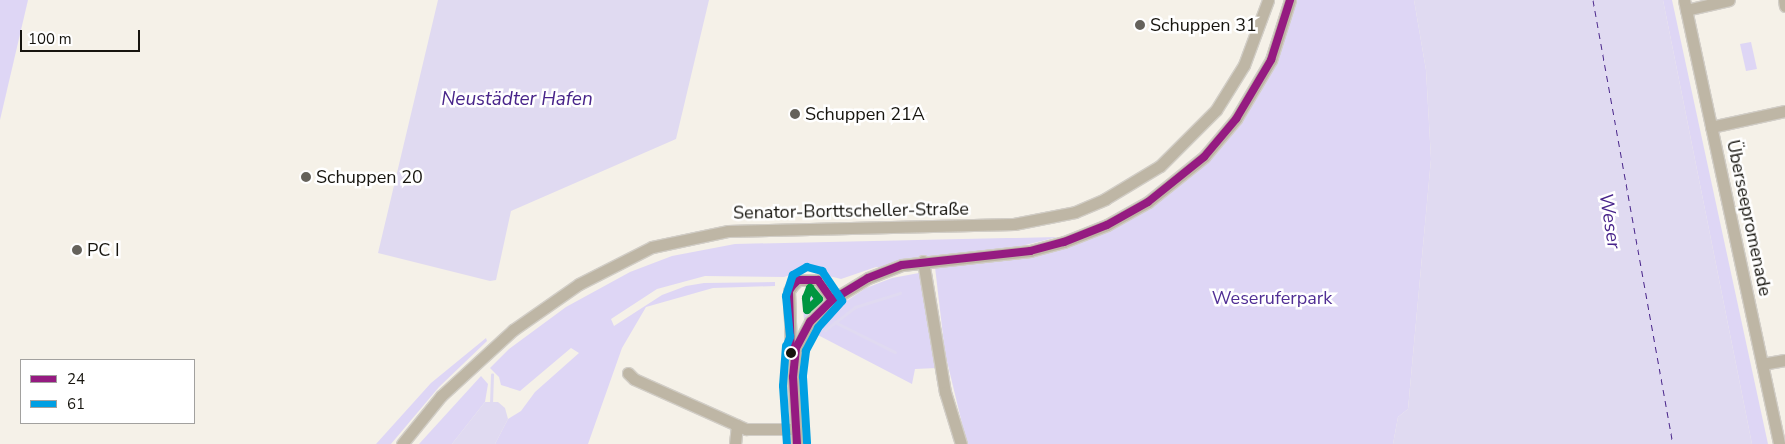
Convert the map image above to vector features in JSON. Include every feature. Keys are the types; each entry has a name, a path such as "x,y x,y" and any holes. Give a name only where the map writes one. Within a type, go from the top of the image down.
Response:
{"street":[{"name":"Senator-Borttscheller-Straße","path":"402,444 441,396 513,330 579,284 652,247 728,231 1014,224 1075,212 1120,192 1160,166 1216,110 1244,65 1268,0"},
{"path":"793,363 800,338 810,322 832,300 868,278 923,262 1030,251 1086,235 1124,216 1178,181 1236,120 1271,60 1290,0"},
{"path":"1685,5 1729,0"},
{"path":"1784,0 1785,6"},
{"name":"Überseepromenade","path":"1685,5 1779,444"},
{"path":"1711,127 1785,111"},
{"path":"923,262 946,392 961,444"},
{"path":"797,444 790,302 792,286 798,280 818,280 832,300"},
{"path":"1762,364 1785,360"},
{"path":"628,373 634,379 746,430 796,429"},
{"path":"735,444 737,425"}],"green space":[{"path":"0,0 28,0 0,120"},
{"name":"Weseruferpark","path":"1295,0 1414,0 1426,70 1431,159 1408,409 1398,417 1393,444 967,444 945,353 935,267 1104,231 1130,219 1177,187 1224,143 1258,94 1276,59"},
{"path":"1663,0 1672,0 1768,444 1752,444"},
{"path":"1751,42 1757,69 1746,71 1740,44"},
{"path":"1058,237 1013,248 921,257 885,268 876,267 841,279 805,270 784,277 705,276 657,289 611,319 614,326 662,295 686,286 704,283 775,282 775,286 713,288 646,307 622,348 588,444 495,444 508,419 521,411 535,392 579,353 571,348 520,391 501,385 499,377 490,368 509,349 566,307 630,272 672,256 735,244"},
{"path":"919,273 923,274 937,368 915,369 912,384 814,333 845,302 866,288 892,278"},
{"path":"811,290 820,290 823,296 804,320 802,295"},
{"path":"486,338 487,341 439,387 391,444 376,444 431,383"},
{"path":"481,376 488,384 485,402 452,444 419,444"}],"water":[{"name":"Neustädter Hafen","path":"438,0 709,0 676,139 511,211 496,280 490,281 378,253"},
{"name":"Weser","path":"1414,0 1663,0 1752,444 1393,444 1398,417 1408,409 1431,159 1426,70"},
{"path":"485,402 498,402 505,408 508,419 495,444 452,444"}],"waterway":[{"path":"825,330 855,307 900,293"},
{"path":"835,322 895,352"},
{"path":"491,404 492,375"}],"ferry route":[{"path":"1593,0 1673,444"}],"transit line":[{"name":"24","path":"797,444 793,377 796,348 810,322 832,300 868,278 902,265 1030,251 1064,242 1107,225 1148,202 1204,157 1236,119 1271,60 1290,0"},
{"name":"61","path":"787,345 790,337 786,296 793,275 807,267 822,271 842,301 818,328 806,351 803,377 807,443"},
{"name":"24","path":"791,356 789,291 792,286 798,280 818,280 832,300"},
{"path":"810,288 819,299 807,310 806,298 810,288"},
{"name":"61","path":"786,346 783,386 787,444"}],"place":[{"name":"Schuppen 31","path":"1140,25"},
{"name":"Schuppen 21A","path":"795,114"},
{"name":"Schuppen 20","path":"306,177"},
{"name":"PC I","path":"77,250"}]}
